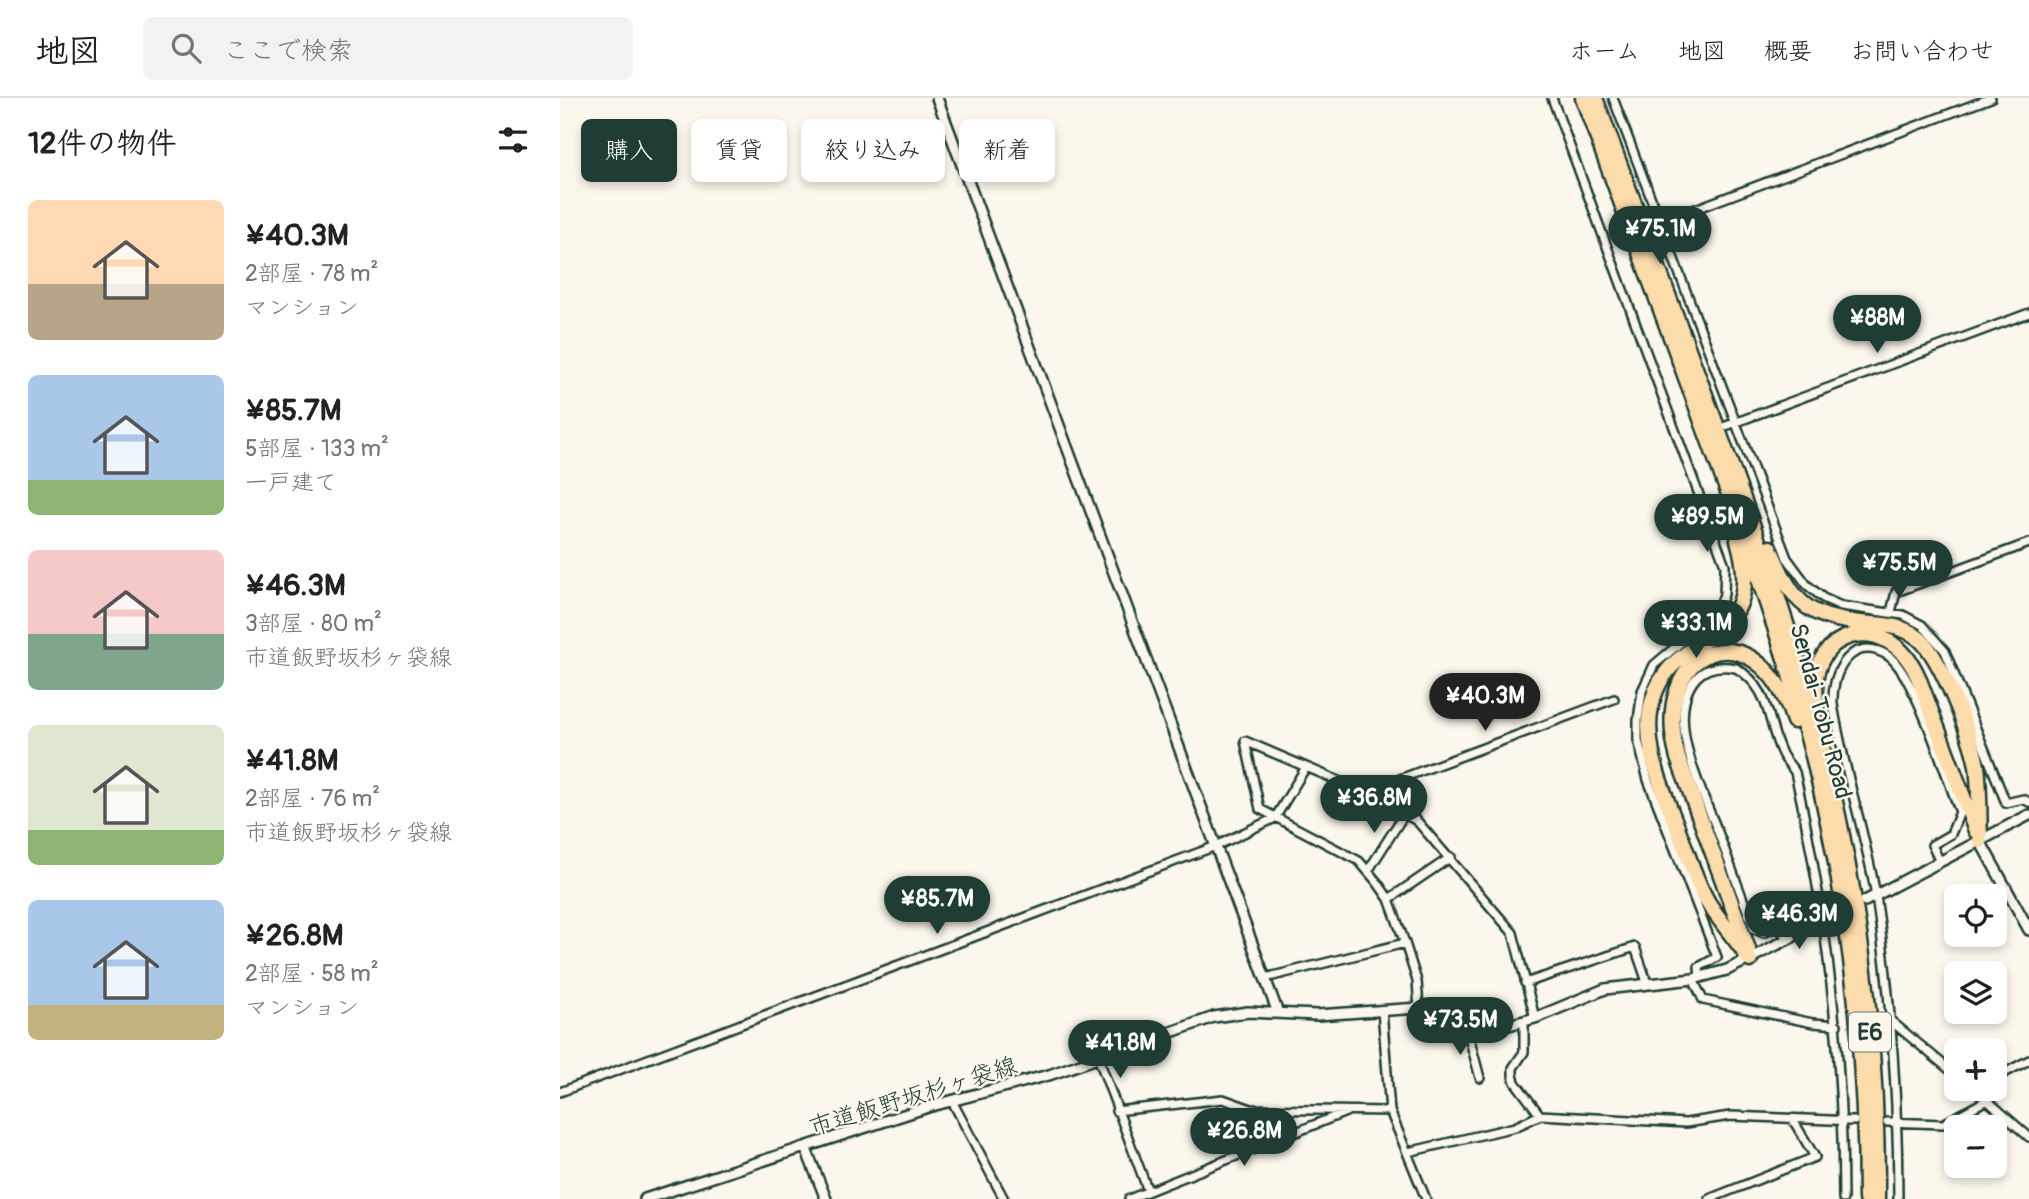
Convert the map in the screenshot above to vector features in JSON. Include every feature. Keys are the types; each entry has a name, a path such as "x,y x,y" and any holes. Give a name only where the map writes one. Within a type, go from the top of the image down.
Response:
{"highway":[{"name":"Sendai-Tobu Road","path":"1583,98 1797,657 1824,758 1848,867 1870,1031 1877,1199"},
{"name":"Sendai-Tobu Road","path":"1595,98 1700,398 1782,650 1814,762 1839,881 1857,1018 1866,1199"},
{"path":"1700,398 1777,565 1799,600 1813,612 1829,619 1890,626 1907,631 1923,642 1935,657 1975,756 1980,841"},
{"path":"1700,398 1741,548 1742,591 1729,622 1671,668 1658,684 1652,704 1650,740 1657,774 1703,894 1750,960"},
{"path":"1848,867 1842,811 1816,700 1815,680 1827,652 1844,638 1853,636 1865,634 1886,638 1908,657 1980,841"},
{"path":"1750,960 1744,934 1676,749 1674,719 1677,690 1688,668 1700,658 1725,650 1742,653 1763,664 1775,678 1793,717 1839,881"}],"street":[{"path":"937,98 1278,1013"},
{"path":"1552,98 1725,565 1724,594 1718,611 1654,665 1639,703 1638,740 1648,780 1717,957 1699,967 1696,979 1703,1000 1813,1023 1837,1025"},
{"path":"1613,98 1783,550 1797,573 1828,601 1891,612 1922,625 1935,637 1947,656 2006,803 2023,799 2029,802"},
{"path":"1650,226 1991,98"},
{"path":"1726,426 2029,313"},
{"path":"1891,612 1896,592 2029,543"},
{"path":"1898,1199 1898,1122 1891,1021 1875,895 1832,704 1837,669 1854,654 1874,651 1888,656 1902,669 1914,695 1960,812 1951,834 1933,845 1940,862"},
{"path":"1788,940 1778,926 1763,933 1754,929 1687,750 1684,711 1687,696 1698,676 1710,668 1736,668 1753,680 1764,695 1782,754 1795,772 1829,918 1843,1121 1843,1199"},
{"path":"1365,792 1614,699"},
{"path":"1419,1008 1417,981 1389,900 1359,861 1260,809 1245,741 1365,792 1417,821 1451,857 1513,933 1535,1018"},
{"path":"560,1092 1216,846 1275,818 1306,768"},
{"path":"1368,871 1405,813"},
{"path":"1865,901 2029,815"},
{"path":"1980,841 2029,930"},
{"path":"1389,900 1451,857"},
{"path":"1480,1078 1467,1029 1535,1018 1591,993 1647,982 1696,979 1750,960 1829,918"},
{"path":"1265,978 1405,943"},
{"path":"1525,984 1635,947 1647,982"},
{"name":"市道飯野坂杉ヶ袋線","path":"645,1199 952,1101 1049,1075 1214,1017 1248,1012 1419,1008 1467,1029"},
{"path":"1382,1010 1390,1111 1426,1199"},
{"path":"1524,1021 1524,1052 1514,1068 1513,1075 1515,1082 1540,1115"},
{"path":"1891,1021 1944,1064"},
{"path":"1098,1057 1148,1191"},
{"path":"2007,1072 2029,1060"},
{"path":"1116,1111 1223,1099 1251,1109 1390,1111"},
{"path":"952,1101 1004,1199"},
{"path":"1887,1122 1943,1124 1985,1101"},
{"path":"1988,1101 2029,1137"},
{"path":"1129,1199 1349,1111"},
{"path":"1408,1152 1515,1127 1540,1115 1686,1123 1730,1116 1854,1122"},
{"path":"1709,1199 1815,1157 1793,1120"},
{"path":"806,1149 826,1199"}]}
